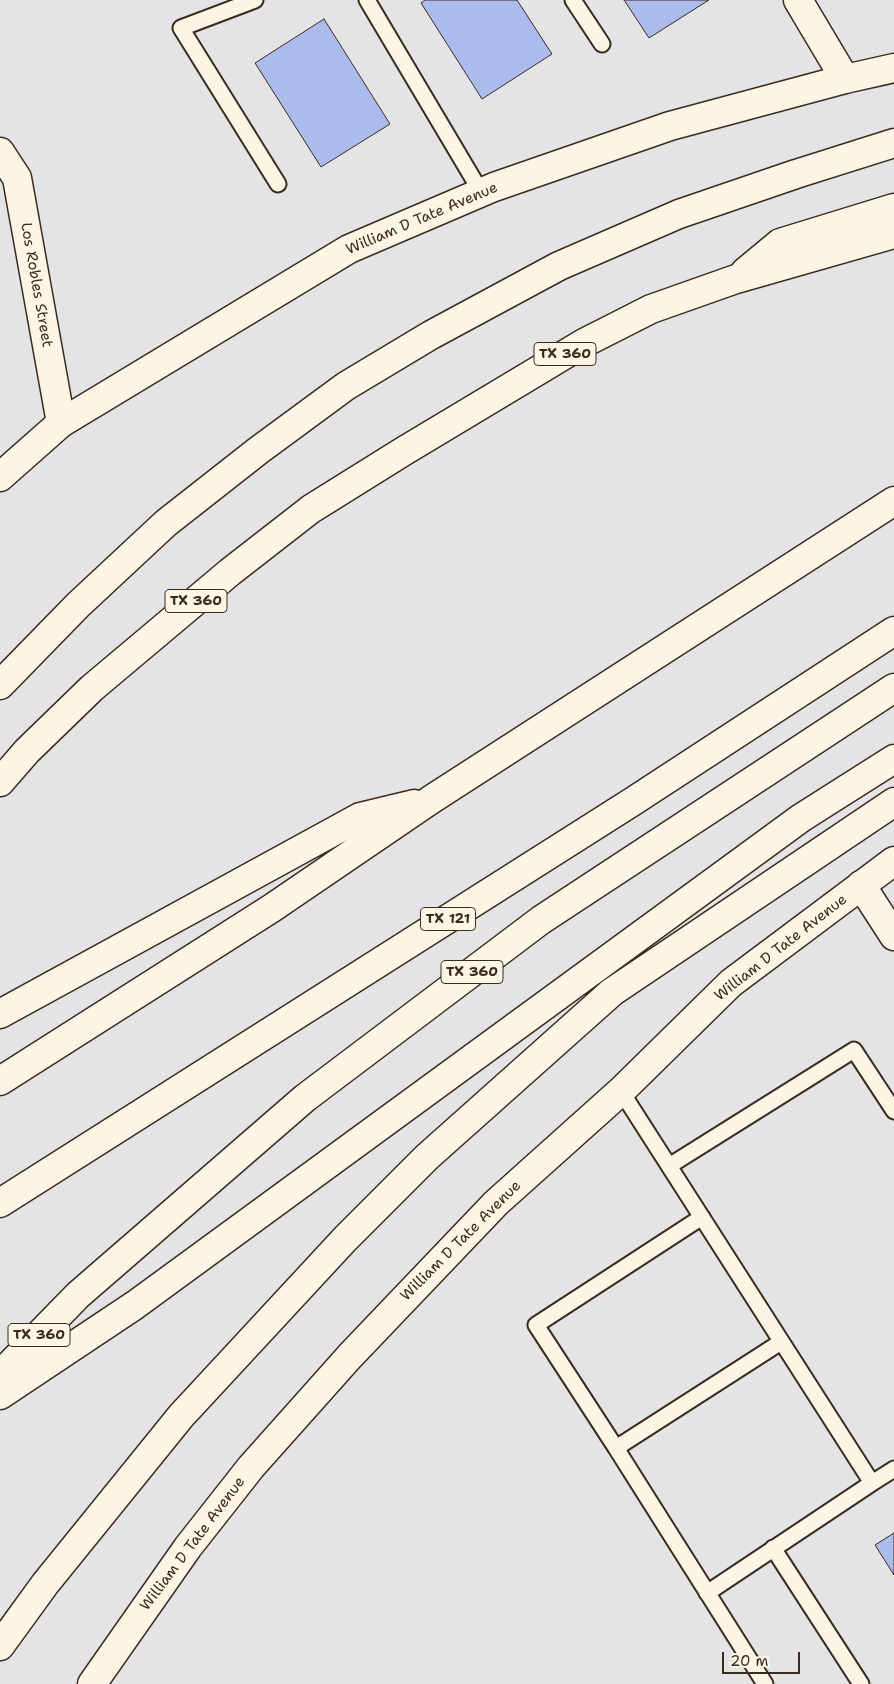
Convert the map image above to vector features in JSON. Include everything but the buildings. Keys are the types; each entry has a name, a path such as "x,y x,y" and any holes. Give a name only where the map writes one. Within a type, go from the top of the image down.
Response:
{"main road":[{"path":"798,0 845,79"},
{"name":"William D Tate Avenue","path":"0,477 62,423 349,249 481,192 670,126 845,79 894,68"},
{"path":"0,685 78,605 166,523 267,444 346,386 432,335 559,266 679,214 894,143"},
{"name":"Los Robles Street","path":"0,152 17,178 33,274 62,423"},
{"path":"736,279 780,243 894,208"},
{"path":"736,279 894,234"},
{"name":"TX 360","path":"0,782 27,751 92,688 230,572 311,509 584,343 652,309 736,279"},
{"path":"0,1081 272,908 432,799 894,501"},
{"name":"TX 121","path":"0,1203 632,802 894,631"},
{"name":"TX 360","path":"0,1375 78,1295 305,1098 541,920 894,688"},
{"path":"0,1394 135,1305 801,818 894,759"},
{"path":"0,1014 360,817 432,799"},
{"path":"0,1646 46,1584 181,1416 344,1239 427,1157 612,992 894,802"},
{"name":"William D Tate Avenue","path":"92,1684 188,1547 251,1467 337,1371 496,1203 621,1091 731,983 894,861"},
{"path":"861,885 894,936"}],"lane":[{"path":"255,0 182,28 278,184"},
{"path":"368,0 481,192"},
{"path":"573,0 602,44"},
{"path":"670,1166 854,1050 894,1111"},
{"path":"621,1091 872,1483"},
{"path":"702,1217 536,1326 616,1448 764,1684"},
{"path":"616,1448 781,1342"},
{"path":"707,1593 894,1468"},
{"path":"773,1548 861,1684"}]}
